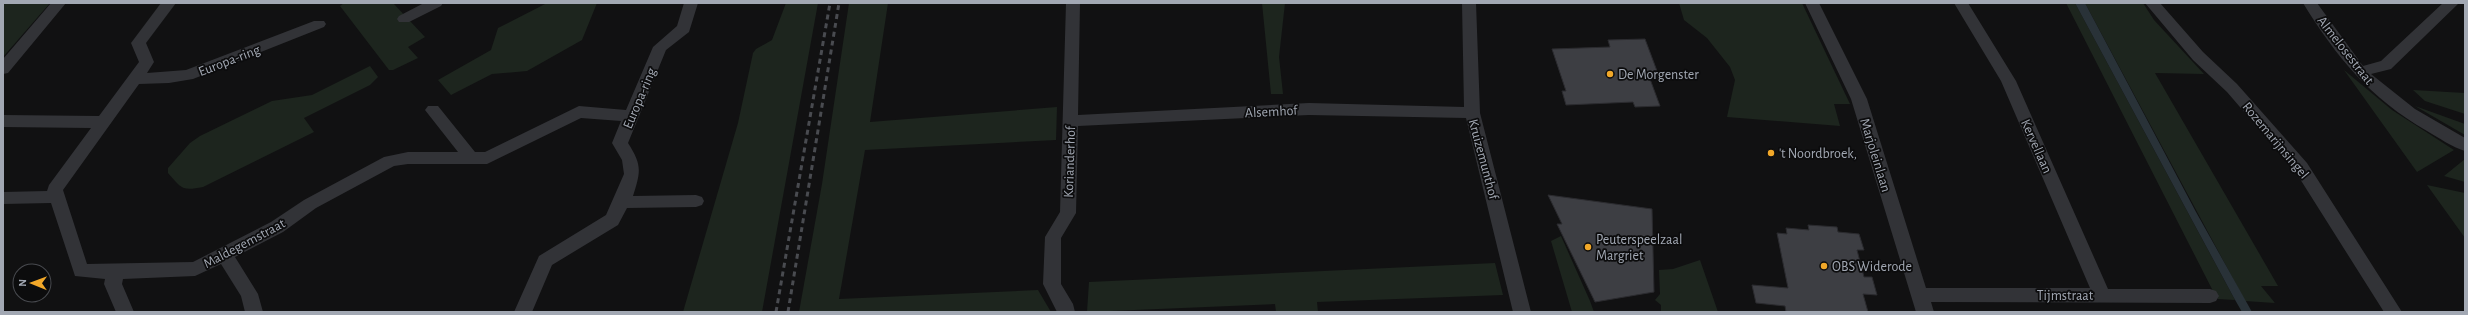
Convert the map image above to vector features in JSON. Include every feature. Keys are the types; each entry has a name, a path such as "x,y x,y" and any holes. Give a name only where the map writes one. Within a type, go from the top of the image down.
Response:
{"street":[{"path":"3,69 59,3"},
{"path":"3,198 57,197 55,189 146,62 138,43 169,3"},
{"path":"404,19 436,3"},
{"name":"Europa-ring","path":"523,312 545,261 612,220 622,202 632,174 630,159 620,143 660,46 684,28 691,3"},
{"name":"Korianderhof","path":"1066,312 1066,307 1054,290 1052,284 1053,237 1068,213 1073,3"},
{"name":"Kruizemunthof","path":"1469,3 1472,113 1522,312"},
{"name":"Marjoleinlaan","path":"1812,3 1844,65 1858,100 1925,312"},
{"name":"Kervellaan","path":"1961,3 2008,81 2102,295"},
{"name":"Rozemarijnsingel","path":"2152,3 2198,56 2232,88 2301,167 2393,312"},
{"name":"Almelosestraat","path":"2310,3 2360,72 2401,108 2428,126 2465,146"},
{"path":"2360,72 2386,65 2452,3"},
{"name":"Europa-ring","path":"134,79 170,78 188,75 212,68 320,24"},
{"name":"Alsemhof","path":"1071,121 1309,109 1370,109 1472,113"},
{"path":"433,110 467,152 465,158"},
{"name":"Maldegemstraat","path":"57,197 81,271 115,272 195,270 277,227 310,204 390,161 487,158 579,112 632,116"},
{"path":"3,121 103,122"},
{"path":"622,202 696,201"},
{"path":"224,254 249,294 254,312"},
{"path":"115,272 113,284 125,312"},
{"name":"Tijmstraat","path":"1920,295 2210,296"}],"shaded area":[{"path":"3,3 50,3 3,57"},
{"path":"344,3 393,3 425,37 408,47 418,58 393,70 389,70 340,6"},
{"path":"547,3 597,3 582,40 527,71 492,74 451,95 438,80 491,50 498,28"},
{"path":"786,3 818,3 762,312 683,312 738,123 753,53 756,49 772,40"},
{"path":"849,3 888,3 870,122 1057,107 1056,140 865,150 839,299 1038,290 1051,312 799,312 822,184"},
{"path":"1262,3 1285,3 1279,57 1283,94 1271,94"},
{"path":"1679,3 1802,3 1850,104 1834,104 1840,126 1727,117 1735,80 1730,67 1707,38 1684,20"},
{"path":"2066,3 2075,3 2235,300 2218,299 2214,293"},
{"path":"2075,3 2085,3 2196,212 2252,312 2242,312"},
{"path":"2085,3 2143,3 2154,20 2204,74 2155,73 2278,286 2261,286 2275,303 2245,301"},
{"path":"370,66 378,77 370,85 304,118 314,132 203,187 191,189 183,188 168,173 168,168 190,143 200,136 272,101 312,95"},
{"path":"2344,70 2392,110 2454,150 2417,172"},
{"path":"2413,90 2465,93 2465,114 2425,101"},
{"path":"2415,106 2465,124 2465,135"},
{"path":"2465,159 2465,182 2444,176"},
{"path":"2427,185 2465,193 2465,238"},
{"path":"1561,236 1594,312 1572,312 1551,241"},
{"path":"1700,260 1718,312 1661,312 1661,305 1655,300 1660,294 1659,270 1673,269"},
{"path":"1495,263 1503,295 1317,302 1318,312 1276,312 1275,304 1087,312 1089,282"}],"building":[{"name":"De Morgenster","path":"1645,39 1660,79 1650,79 1660,106 1635,107 1633,102 1566,105 1562,91 1566,91 1552,49 1610,47 1608,40"},
{"name":"Peuterspeelzaal Margriet","path":"1548,195 1652,209 1654,292 1595,302 1557,224 1562,224"},
{"name":"OBS Widerode","path":"1808,225 1837,227 1838,232 1859,234 1864,250 1857,250 1864,277 1872,277 1877,295 1863,294 1868,312 1786,312 1785,306 1756,303 1752,285 1788,288 1777,233 1787,234 1786,228 1809,230"}],"railway":[{"path":"776,312 830,3"},
{"path":"788,312 839,3"}],"place":[{"name":"De Morgenster","path":"1610,74"},
{"name":"'t Noordbroek,","path":"1771,153"},
{"name":"Peuterspeelzaal Margriet","path":"1588,247"},
{"name":"OBS Widerode","path":"1824,266"}]}
